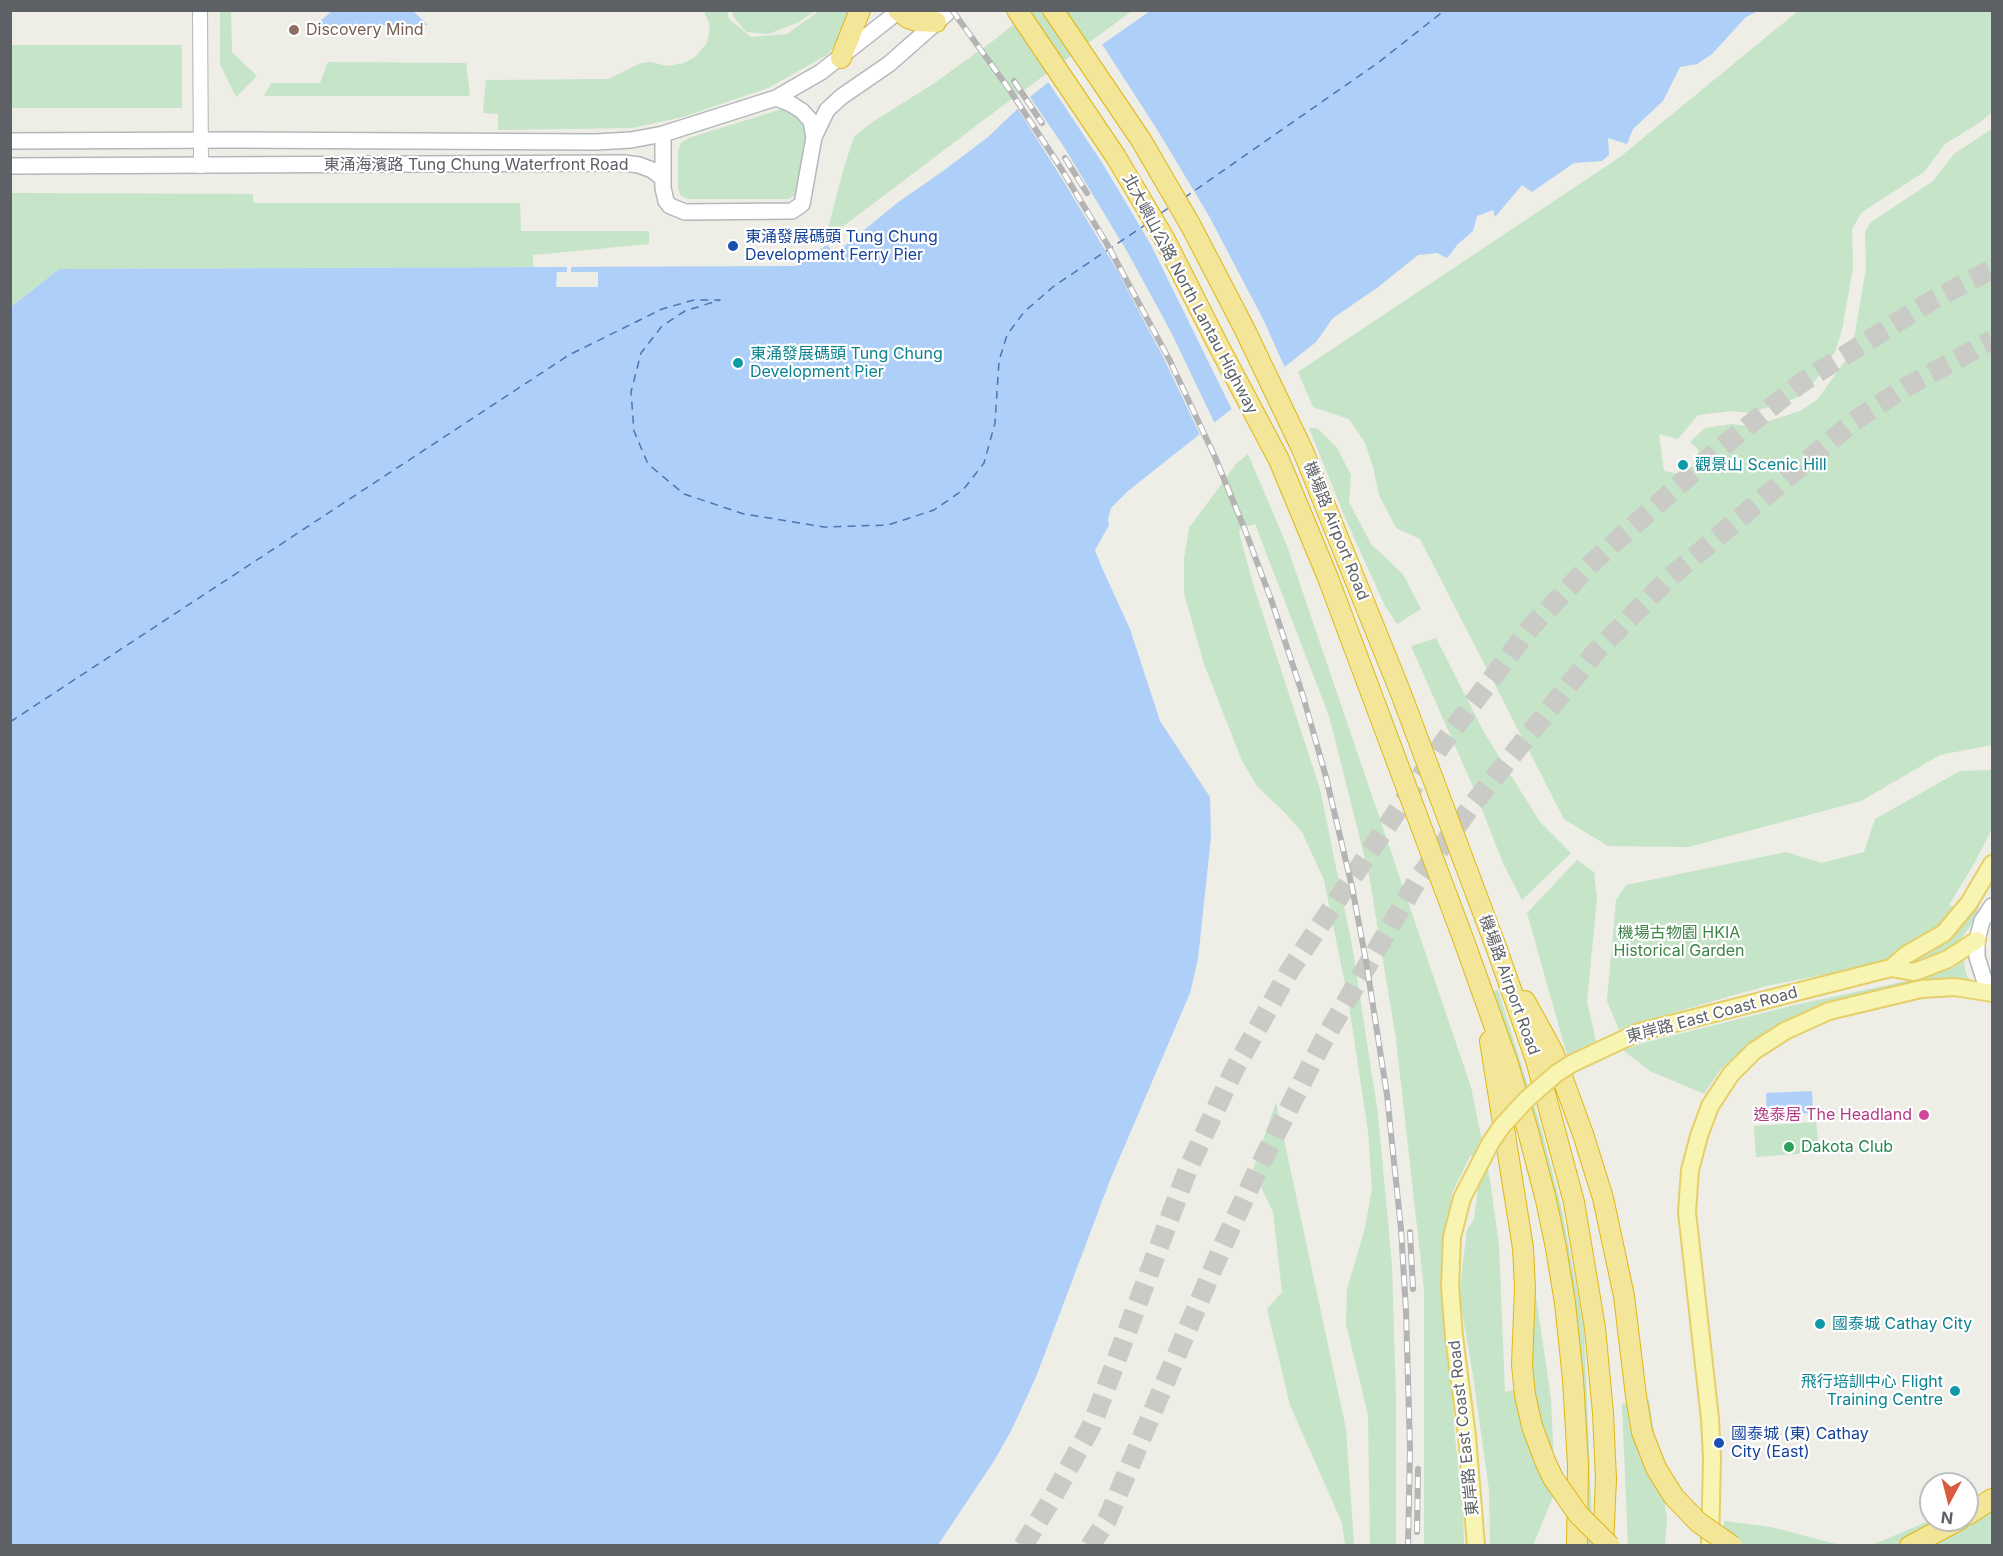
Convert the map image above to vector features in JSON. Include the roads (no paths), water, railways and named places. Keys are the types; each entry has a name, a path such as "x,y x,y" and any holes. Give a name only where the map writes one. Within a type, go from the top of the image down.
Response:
{"highway":[{"path":"841,58 860,10"},
{"name":"北大嶼山公路 North Lantau Highway","path":"1017,10 1116,157 1164,238 1279,460"},
{"name":"北大嶼山公路 North Lantau Highway","path":"1053,10 1141,140 1191,226 1244,328 1303,451"},
{"path":"899,11 917,21 941,18"},
{"name":"機場路 Airport Road","path":"1303,451 1390,667 1536,1060 1574,1202 1597,1350 1604,1424 1605,1524 1603,1545"},
{"name":"機場路 Airport Road","path":"1279,460 1328,578 1482,992 1508,1064 1528,1131 1546,1200 1570,1343 1577,1431 1576,1545"},
{"path":"1496,948 1553,1052 1583,1134 1603,1198 1624,1296 1642,1432 1656,1468 1674,1497 1698,1522 1732,1545"},
{"path":"1482,992 1523,1248 1525,1288 1522,1365 1525,1395 1532,1426 1545,1461 1566,1499 1609,1545"},
{"path":"1979,1507 1992,1499"},
{"path":"1605,1524 1609,1545"},
{"path":"1910,1545 1935,1532"}],"main road":[{"name":"東涌海濱路 Tung Chung Waterfront Road","path":"10,141 596,142 631,140 663,134 776,98 800,86 841,58 899,11"},
{"path":"663,134 662,178 666,201 678,210 686,212 792,211 802,204 814,137 820,121 833,103 889,64 941,18"},
{"path":"776,98 802,111 811,122 814,137"},
{"name":"東涌海濱路 Tung Chung Waterfront Road","path":"10,166 624,163 652,170 662,178"},
{"path":"1891,968 1906,955 1944,933 1969,903 1992,864"},
{"path":"1992,906 1982,921 1977,940 1979,968 1992,992"},
{"name":"東岸路 East Coast Road","path":"1476,1545 1467,1436 1450,1287 1452,1237 1462,1198 1502,1125 1527,1099 1573,1063 1639,1032 1891,968 1913,972 1948,959 1977,940"},
{"name":"東岸路 East Coast Road","path":"1710,1545 1712,1458 1710,1419 1686,1212 1690,1170 1710,1106 1731,1074 1754,1051 1785,1031 1829,1011 1922,989 1955,987 1992,992"}],"street":[{"path":"200,10 201,166"}],"water":[{"path":"333,10 413,11 428,25 315,26"},
{"path":"1150,11 1758,11 1746,17 1712,54 1697,64 1680,67 1663,101 1633,129 1627,144 1608,138 1609,155 1602,161 1574,163 1532,192 1522,185 1495,217 1493,210 1477,216 1473,231 1447,258 1437,253 1418,255 1377,288 1333,318 1316,342 1128,491 1111,508 1109,525 1095,550 1130,629 1160,721 1210,797 1211,837 1198,959 1190,993 1110,1180 1036,1377 994,1461 938,1545 11,1546 11,307 59,269 796,266 827,245 833,251 840,250 897,203 988,137 1050,81"},
{"path":"1812,1091 1813,1113 1767,1115 1766,1093"}],"tunnel":[{"path":"1023,1546 1092,1425 1188,1169 1233,1072 1290,970 1443,743 1530,628 1594,561 1717,451 1801,383 1931,301 1992,269"},
{"path":"1090,1546 1107,1520 1223,1245 1258,1169 1322,1043 1418,879 1473,804 1593,655 1668,579 1854,421 1906,387 1992,340"}],"railway":[{"path":"952,10 1009,89 1057,162 1107,244 1170,361 1215,457 1245,530 1303,696 1326,777 1352,887 1387,1095 1401,1229 1406,1311 1410,1448 1408,1546"},
{"path":"1014,81 1042,123"},
{"path":"1065,158 1087,193"},
{"path":"1410,1232 1413,1289"},
{"path":"1417,1532 1418,1469"}],"place":[{"name":"Discovery Mind","path":"294,30"},
{"name":"東涌發展碼頭 Tung Chung Development Ferry Pier","path":"733,246"},
{"name":"東涌發展碼頭 Tung Chung Development Pier","path":"738,363"},
{"name":"觀景山 Scenic Hill","path":"1683,465"},
{"name":"逸泰居 The Headland","path":"1924,1115"},
{"name":"Dakota Club","path":"1789,1147"},
{"name":"國泰城 Cathay City","path":"1820,1324"},
{"name":"飛行培訓中心 Flight Training Centre","path":"1955,1391"},
{"name":"國泰城 (東) Cathay City (East)","path":"1719,1443"}],"park label":[{"name":"機場古物園 HKIA Historical Garden","path":"1679,942"}]}
